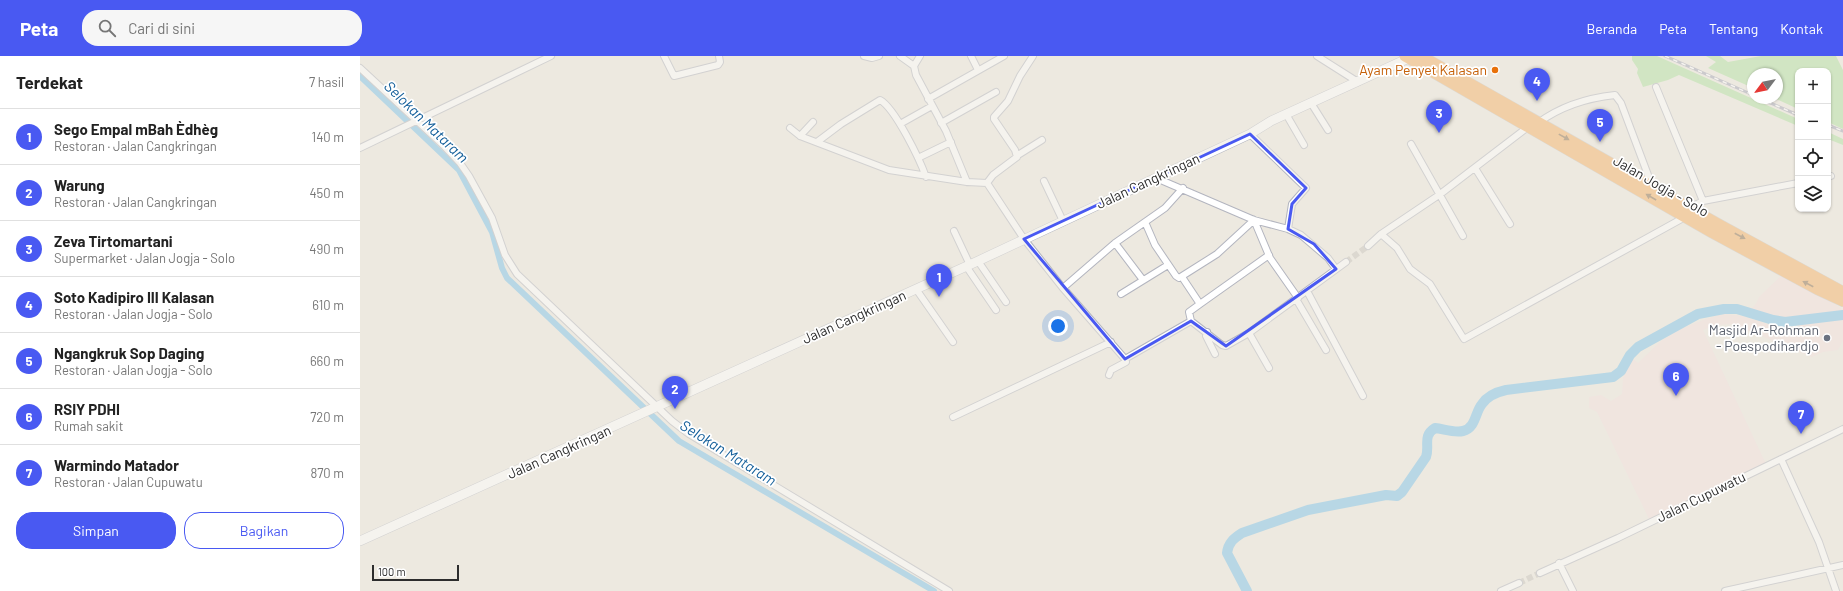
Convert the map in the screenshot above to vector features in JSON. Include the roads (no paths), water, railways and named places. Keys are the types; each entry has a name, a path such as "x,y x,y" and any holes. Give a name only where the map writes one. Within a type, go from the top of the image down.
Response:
{"highway":[{"name":"Jalan Jogja - Solo","path":"1421,56 1533,125 1645,183 1689,213"},
{"name":"Jalan Jogja - Solo","path":"1408,57 1533,125 1716,228 1810,285 1843,301"},
{"name":"Jalan Jogja - Solo","path":"1716,228 1843,292"}],"main road":[{"name":"Jalan Cangkringan","path":"360,541 971,264 1250,134 1286,114 1358,82 1408,57"}],"street":[{"path":"360,148 551,56"},
{"path":"664,56 674,76 718,65 720,62 719,56"},
{"path":"864,56 872,58 879,56"},
{"path":"900,56 914,66 916,75 951,142 967,182"},
{"path":"914,66 920,56"},
{"path":"971,56 978,70"},
{"path":"928,99 1004,56"},
{"path":"1018,155 994,120 994,117 1008,102 1020,76 1033,56"},
{"path":"1317,56 1358,82"},
{"path":"360,68 414,122 460,163 473,183 498,233 503,250 517,274 656,407 710,449 949,591"},
{"path":"1656,87 1703,201"},
{"path":"941,123 996,92"},
{"path":"1368,246 1382,234 1439,195 1533,125 1572,104 1598,97 1615,94 1621,104 1648,175 1645,183"},
{"path":"817,142 841,124 880,100 900,124 926,177"},
{"path":"1311,103 1328,130"},
{"path":"900,124 932,106"},
{"path":"1286,114 1304,145"},
{"path":"800,136 813,122"},
{"path":"790,128 800,136 889,170 926,177 987,183"},
{"path":"1250,134 1306,188 1292,204 1288,229"},
{"path":"987,183 992,176 1017,159 1018,155 1042,140"},
{"path":"918,158 951,142"},
{"path":"1411,144 1463,236"},
{"path":"1476,168 1510,224"},
{"path":"1156,178 1183,188 1254,220 1288,229 1314,244 1328,258 1336,269"},
{"path":"1044,181 1063,221"},
{"path":"987,183 1024,239 1125,359"},
{"path":"1382,234 1397,248 1410,270 1430,284 1464,339 1689,213 1703,201 1795,184"},
{"path":"1064,288 1115,243 1165,208 1183,188"},
{"path":"1254,220 1269,255 1280,275 1297,298 1326,350"},
{"path":"1145,222 1155,246 1177,277 1182,277 1217,254 1254,220"},
{"path":"954,231 996,310"},
{"path":"1115,243 1143,280"},
{"path":"1269,255 1189,312 1191,321 1225,346 1249,333 1346,262"},
{"path":"971,264 1006,302"},
{"path":"1121,294 1168,265"},
{"path":"1182,277 1200,304"},
{"path":"916,289 953,342"},
{"path":"1306,291 1363,396"},
{"path":"1109,375 1111,370 1126,362 1125,359 1191,321"},
{"path":"1206,332 1206,336 1216,354"},
{"path":"1249,333 1269,368"},
{"path":"953,417 1111,342"},
{"name":"Jalan Cupuwatu","path":"1540,573 1559,563 1618,538 1843,429"},
{"path":"1781,459 1819,542 1836,591"},
{"path":"1559,563 1573,591"},
{"path":"1725,591 1843,565"},
{"path":"1501,591 1519,583"}],"waterway":[{"name":"Selokan Mataram","path":"360,76 459,170 492,232 502,268 507,278 679,441 934,591"},
{"path":"1247,591 1227,553 1230,544 1236,537 1242,533 1308,510 1386,495 1397,496 1402,492 1426,457 1427,438 1431,431 1435,428 1456,432 1467,429 1473,423 1482,404 1493,394 1506,390 1613,377 1621,371 1630,355 1638,347 1698,314 1724,309 1737,309 1773,320 1785,322 1843,315"}],"tunnel":[{"path":"1346,262 1368,246"},
{"path":"1519,583 1540,573"}],"railway":[{"path":"1665,56 1747,92"},
{"path":"1773,104 1795,114"},
{"path":"1831,126 1843,131"}],"place":[{"name":"Ayam Penyet Kalasan","path":"1495,70"},
{"name":"Soto Kadipiro III Kalasan","path":"1537,101"},
{"name":"Zeva Tirtomartani","path":"1439,133"},
{"name":"Ngangkruk Sop Daging","path":"1600,142"},
{"name":"Sego Empal mBah Èdhèg","path":"939,297"},
{"name":"Masjid Ar-Rohman - Poespodihardjo","path":"1827,338"},
{"name":"RSIY PDHI","path":"1676,396"},
{"name":"Warung","path":"675,409"},
{"name":"Warmindo Matador","path":"1801,434"}]}
